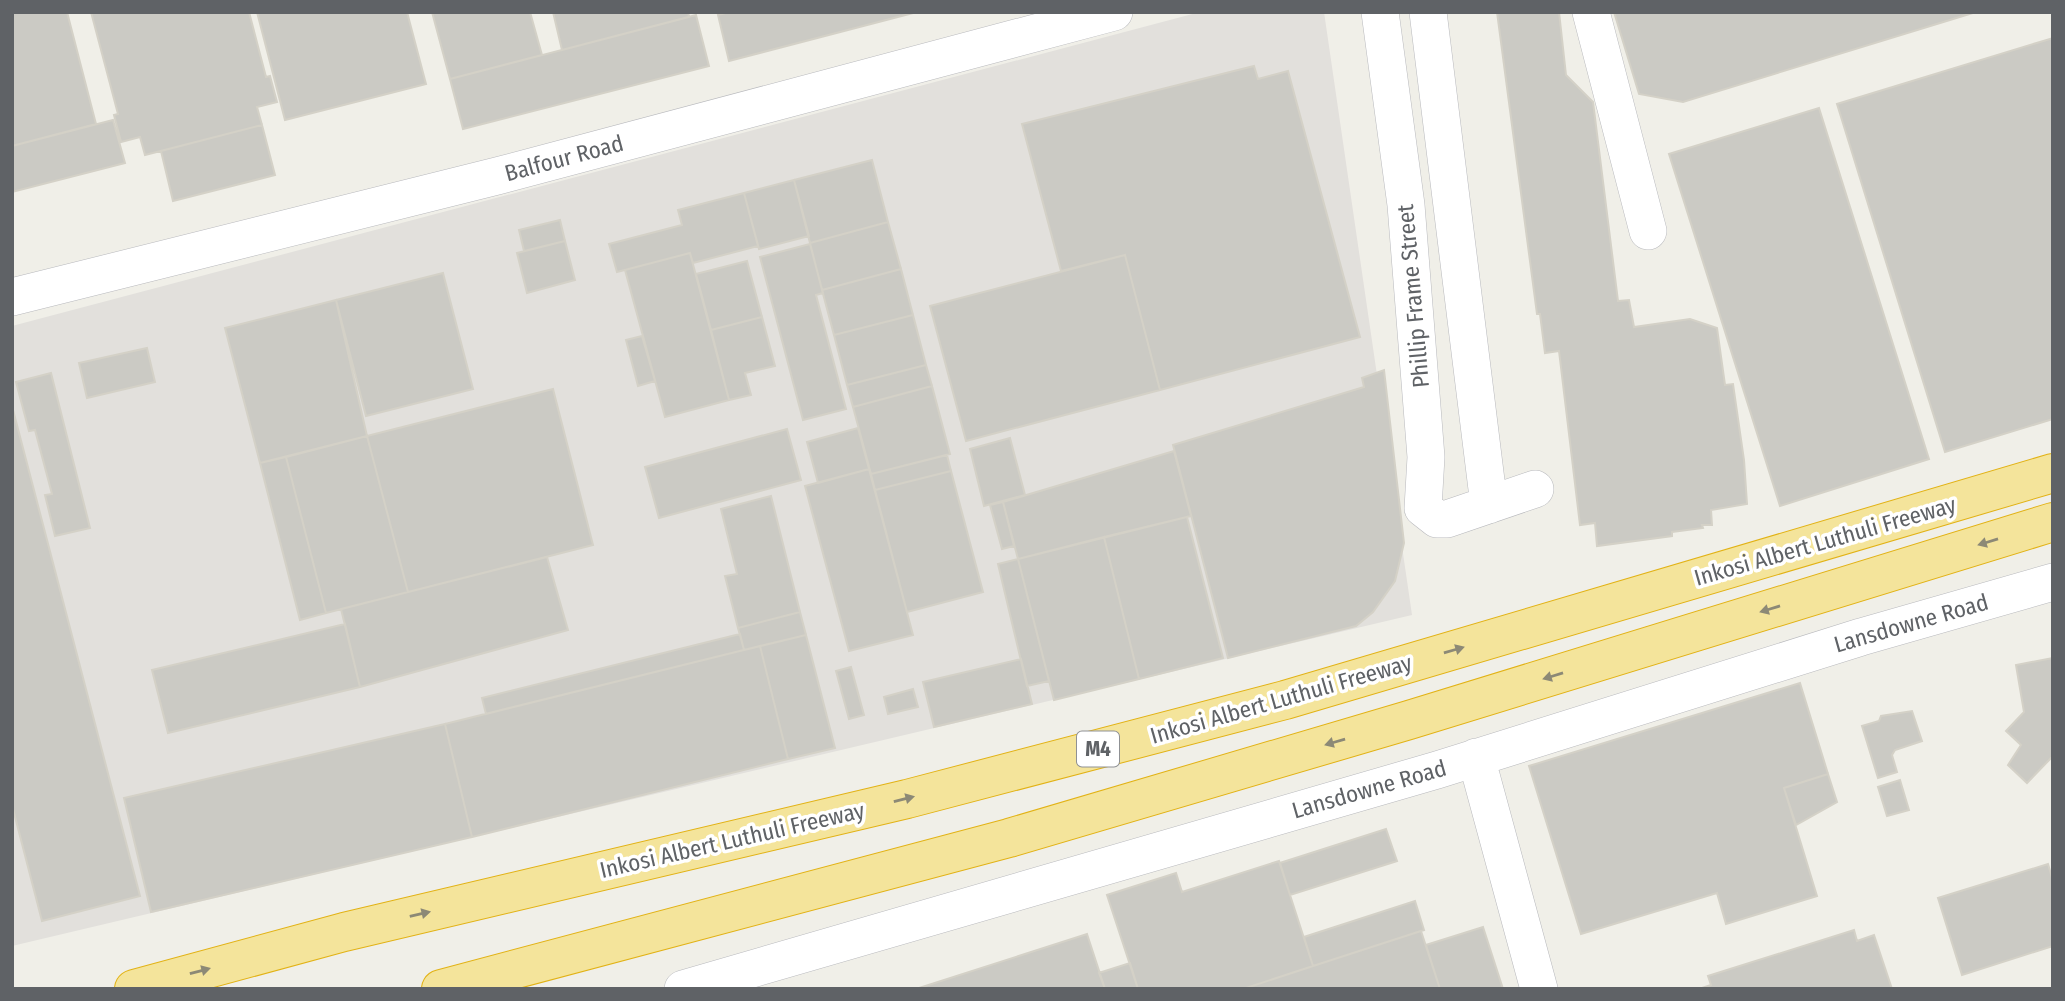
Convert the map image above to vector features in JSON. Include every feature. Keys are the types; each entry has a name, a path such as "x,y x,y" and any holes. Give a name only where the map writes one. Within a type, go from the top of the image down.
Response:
{"highway":[{"name":"Inkosi Albert Luthuli Freeway","path":"134,989 344,932 908,799 1285,700 2053,473"},
{"name":"Inkosi Albert Luthuli Freeway","path":"441,989 1009,838 1409,720 2053,522"}],"street":[{"name":"Balfour Road","path":"12,297 484,179 1114,12"},
{"name":"Phillip Frame Street","path":"1380,12 1406,205 1426,457 1421,501 1428,513 1437,519 1460,516 1489,505"},
{"path":"1428,12 1489,505 1535,489"},
{"path":"1591,12 1648,231"},
{"name":"Lansdowne Road","path":"683,989 784,975 1861,637 2053,582"},
{"path":"1476,757 1538,989"}],"shaded area":[{"path":"1200,12 1324,12 1412,615 12,946 12,326"}],"building":[{"path":"12,12 67,12 96,124 12,146"},
{"path":"91,12 249,12 266,77 270,76 277,102 257,107 262,125 145,155 140,137 121,142 114,115 118,114"},
{"path":"257,12 407,12 426,84 285,120"},
{"path":"432,12 530,12 542,55 450,79"},
{"path":"553,12 688,12 689,17 562,50"},
{"path":"729,12 917,12 729,61 718,15"},
{"path":"1497,12 1559,12 1566,75 1593,102 1618,301 1629,300 1634,327 1690,319 1717,328 1725,385 1733,384 1744,460 1747,504 1711,510 1712,525 1672,532 1672,536 1597,546 1595,523 1580,525 1559,351 1545,353 1540,314 1537,314"},
{"path":"1614,12 1976,12 1683,102 1639,94"},
{"path":"696,15 709,66 463,129 450,79"},
{"path":"2053,38 2053,419 1945,452 1837,104"},
{"path":"1254,66 1258,79 1288,71 1360,337 1160,390 1125,255 1061,271 1022,124"},
{"path":"1819,108 1929,459 1780,506 1669,154"},
{"path":"113,120 125,163 12,192 12,146"},
{"path":"262,125 275,175 173,201 161,151"},
{"path":"872,160 888,222 810,243 794,180"},
{"path":"794,180 809,236 759,249 744,193"},
{"path":"744,193 758,246 693,263 690,253 617,272 609,244 682,225 678,210"},
{"path":"560,220 565,241 524,251 519,230"},
{"path":"888,222 901,269 822,290 810,243"},
{"path":"565,241 575,280 527,293 517,253"},
{"path":"810,244 823,293 816,295 846,409 803,420 760,257"},
{"path":"690,253 729,400 665,417 625,270"},
{"path":"1125,255 1160,390 966,441 930,306"},
{"path":"747,261 762,317 711,330 696,274"},
{"path":"901,269 913,315 834,335 822,290"},
{"path":"443,273 473,389 366,416 336,300"},
{"path":"336,300 367,436 260,463 225,328"},
{"path":"913,315 926,365 847,385 834,335"},
{"path":"762,317 775,366 745,373 751,395 729,400 711,330"},
{"path":"642,336 655,381 638,386 626,340"},
{"path":"147,348 155,382 87,398 79,363"},
{"path":"926,365 932,386 853,407 847,385"},
{"path":"1384,370 1404,543 1395,581 1373,612 1356,626 1228,658 1173,445 1364,387 1362,378"},
{"path":"51,373 90,528 55,536 45,495 52,494 35,430 29,431 16,382"},
{"path":"932,386 950,454 871,474 853,407"},
{"path":"553,389 593,545 408,592 367,436"},
{"path":"12,406 140,896 42,921 12,805"},
{"path":"858,428 869,469 818,483 807,442"},
{"path":"787,429 801,480 659,518 645,467"},
{"path":"367,436 408,592 326,613 286,457"},
{"path":"1010,438 1025,495 984,506 970,449"},
{"path":"1174,451 1191,516 1018,559 1003,502"},
{"path":"947,455 951,471 875,490 871,474"},
{"path":"286,457 326,613 300,620 260,463"},
{"path":"869,469 913,635 849,651 805,486"},
{"path":"951,471 983,592 907,612 875,490"},
{"path":"771,496 800,612 738,628 725,576 737,574 721,509"},
{"path":"1003,502 1014,546 1002,549 990,505"},
{"path":"1187,517 1223,658 1139,679 1104,537"},
{"path":"1104,537 1139,679 1054,700 1018,559"},
{"path":"547,557 568,630 360,687 341,609"},
{"path":"1018,559 1049,681 1027,686 998,564"},
{"path":"800,612 806,635 744,650 738,628"},
{"path":"345,624 360,687 168,733 152,670"},
{"path":"740,634 744,650 486,714 482,698"},
{"path":"806,635 835,748 788,759 760,646"},
{"path":"760,646 788,759 472,837 445,724"},
{"path":"2053,658 2053,756 2027,783 2008,765 2021,745 2006,731 2024,712 2016,665"},
{"path":"1021,659 1032,704 934,727 923,682"},
{"path":"851,667 864,715 849,719 836,671"},
{"path":"1800,683 1828,774 1784,788 1817,896 1726,924 1717,893 1581,934 1529,766"},
{"path":"913,689 918,707 888,714 884,697"},
{"path":"1912,711 1922,741 1895,750 1892,755 1897,772 1878,778 1862,726 1879,721 1881,716"},
{"path":"445,724 472,837 151,912 124,798"},
{"path":"1828,774 1837,802 1796,825 1784,788"},
{"path":"1900,780 1909,810 1887,816 1878,787"},
{"path":"1386,829 1397,861 1290,895 1280,863"},
{"path":"1279,861 1313,966 1243,989 1138,989 1107,895 1176,873 1182,892"},
{"path":"2048,864 2053,881 2053,946 1962,975 1938,898"},
{"path":"1415,901 1424,930 1313,966 1304,937"},
{"path":"1483,927 1503,989 1440,989 1426,945"},
{"path":"1854,930 1857,941 1874,935 1892,989 1699,989 1711,985 1708,976"},
{"path":"1421,931 1440,989 1243,989 1313,966"},
{"path":"1087,934 1105,989 916,989"},
{"path":"1130,963 1138,989 1105,989 1099,973"}]}
